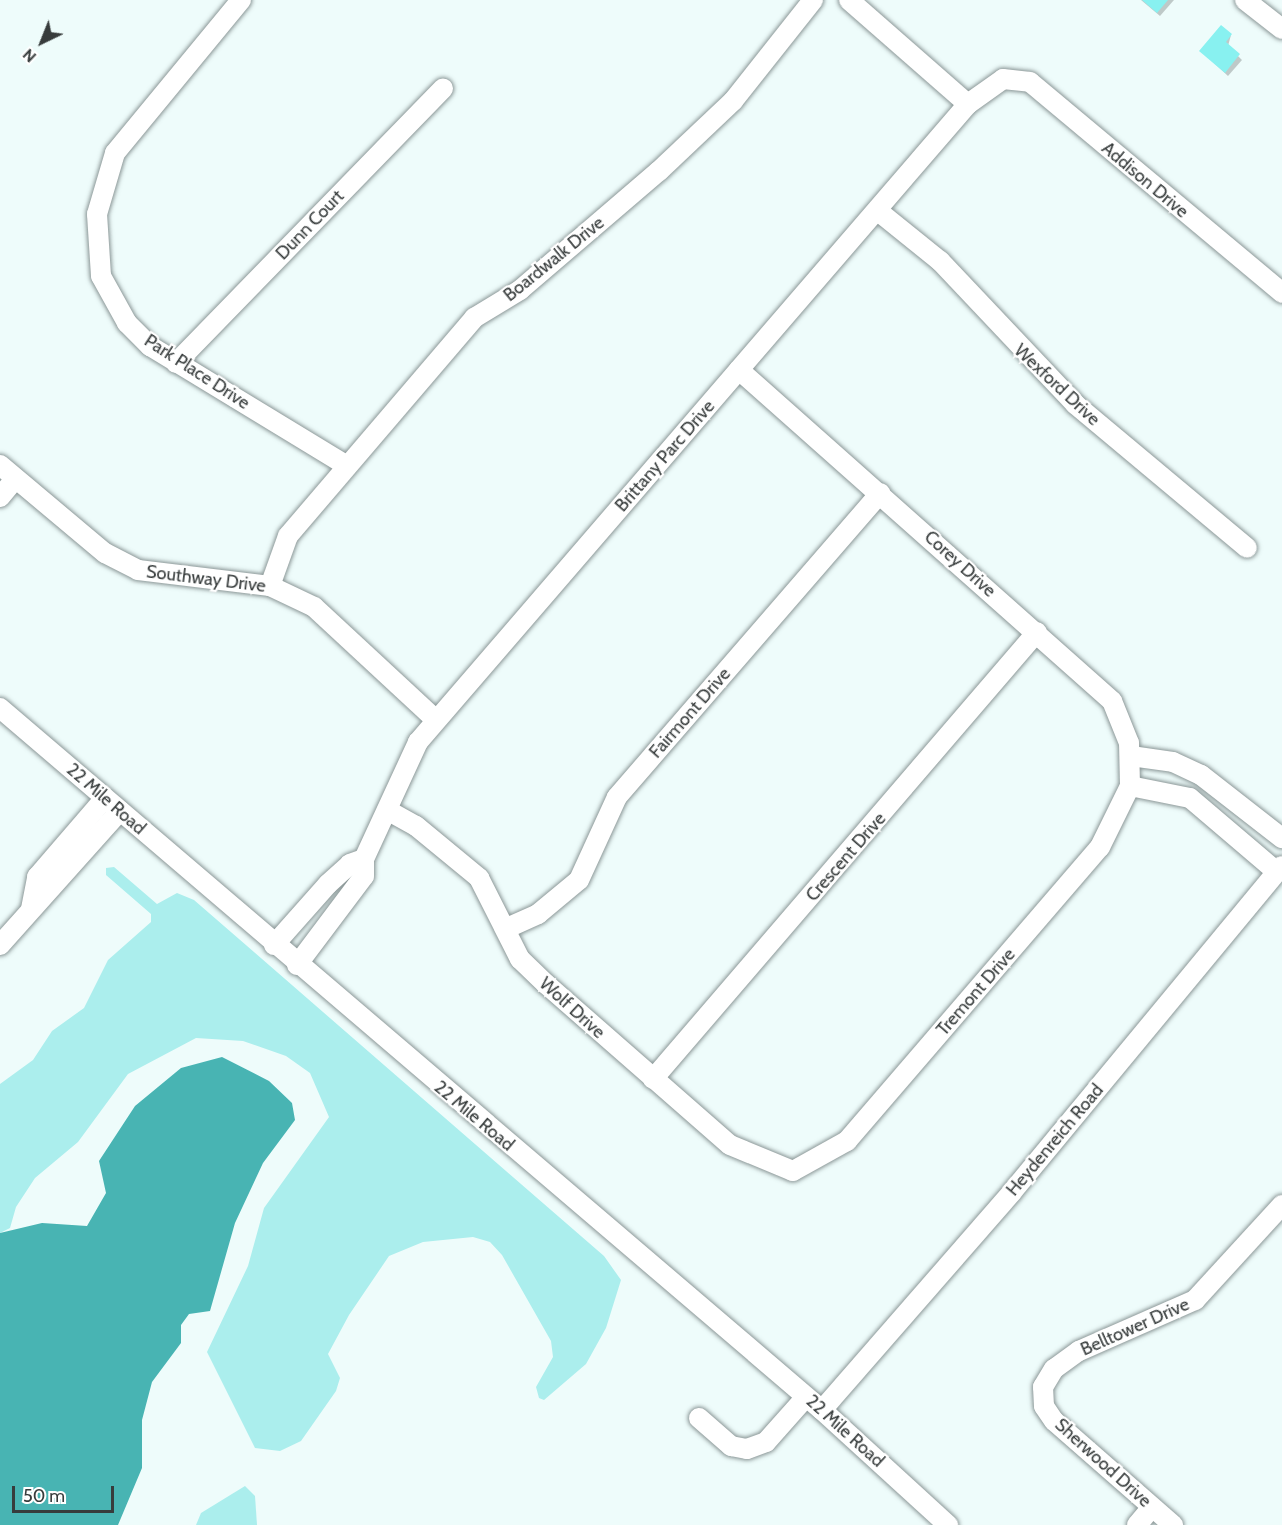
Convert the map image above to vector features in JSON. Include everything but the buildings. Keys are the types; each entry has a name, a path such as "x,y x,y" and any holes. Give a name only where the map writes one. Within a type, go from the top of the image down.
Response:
{"street":[{"name":"Park Place Drive","path":"241,0 116,153 97,214 96,246 112,300 150,346 346,465"},
{"name":"Boardwalk Drive","path":"270,586 288,536 346,465 474,318 520,291 733,101 813,0"},
{"path":"849,0 968,104"},
{"path":"1245,0 1282,29"},
{"name":"Brittany Parc Drive","path":"297,965 349,902 364,876 364,859 410,753 436,720 878,211 968,104 1003,79"},
{"name":"Addison Drive","path":"1003,79 1030,82 1282,294"},
{"name":"Dunn Court","path":"176,363 443,88"},
{"name":"Wexford Drive","path":"878,211 940,261 1075,404 1247,548"},
{"name":"Corey Drive","path":"739,370 1112,701 1131,756 1130,786"},
{"name":"Southway Drive","path":"0,465 105,553 138,570 270,586 314,607 436,720"},
{"path":"0,497 15,479"},
{"name":"Fairmont Drive","path":"507,928 538,914 579,880 617,797 880,493"},
{"name":"Crescent Drive","path":"653,1079 1037,633"},
{"name":"22 Mile Road","path":"0,708 297,965 822,1410 948,1525"},
{"path":"1131,756 1173,762 1201,775 1282,838"},
{"path":"1190,798 1201,775"},
{"path":"1130,786 1190,798 1279,869"},
{"name":"Tremont Drive","path":"793,1171 838,1149 867,1119 1100,847 1130,786"},
{"path":"31,909 37,877 105,798"},
{"name":"Wolf Drive","path":"387,810 416,826 480,878 529,969 730,1145 793,1171"},
{"path":"0,945 120,811"},
{"path":"274,945 328,884 350,864 364,859"},
{"name":"Heydenreich Road","path":"822,1410 1012,1192 1279,869"},
{"path":"328,884 349,902"},
{"name":"Belltower Drive","path":"1041,1396 1054,1369 1078,1351 1195,1300 1282,1205"},
{"name":"Sherwood Drive","path":"1041,1396 1054,1421 1173,1525"},
{"path":"699,1418 731,1446 747,1449 766,1442 806,1397"},
{"path":"1137,1525 1152,1507"}],"shaded area":[{"path":"114,867 157,904 177,893 194,900 604,1256 621,1280 606,1328 586,1364 544,1400 539,1398 536,1387 553,1357 551,1341 502,1255 490,1242 473,1237 423,1242 389,1256 349,1315 328,1354 340,1378 336,1391 301,1441 280,1451 255,1448 207,1352 248,1266 264,1208 329,1117 310,1073 286,1056 243,1041 196,1038 128,1074 78,1142 35,1178 16,1207 10,1228 0,1233 0,1084 33,1060 52,1031 84,1008 108,960 151,922 151,914 106,875 106,868"},
{"path":"222,1057 269,1081 292,1103 295,1120 263,1163 235,1223 210,1311 189,1314 181,1325 181,1343 152,1382 142,1420 142,1468 118,1525 0,1525 0,1233 42,1223 87,1226 106,1193 99,1161 135,1106 181,1068"},
{"path":"245,1486 255,1496 257,1525 196,1525 201,1513"}]}
